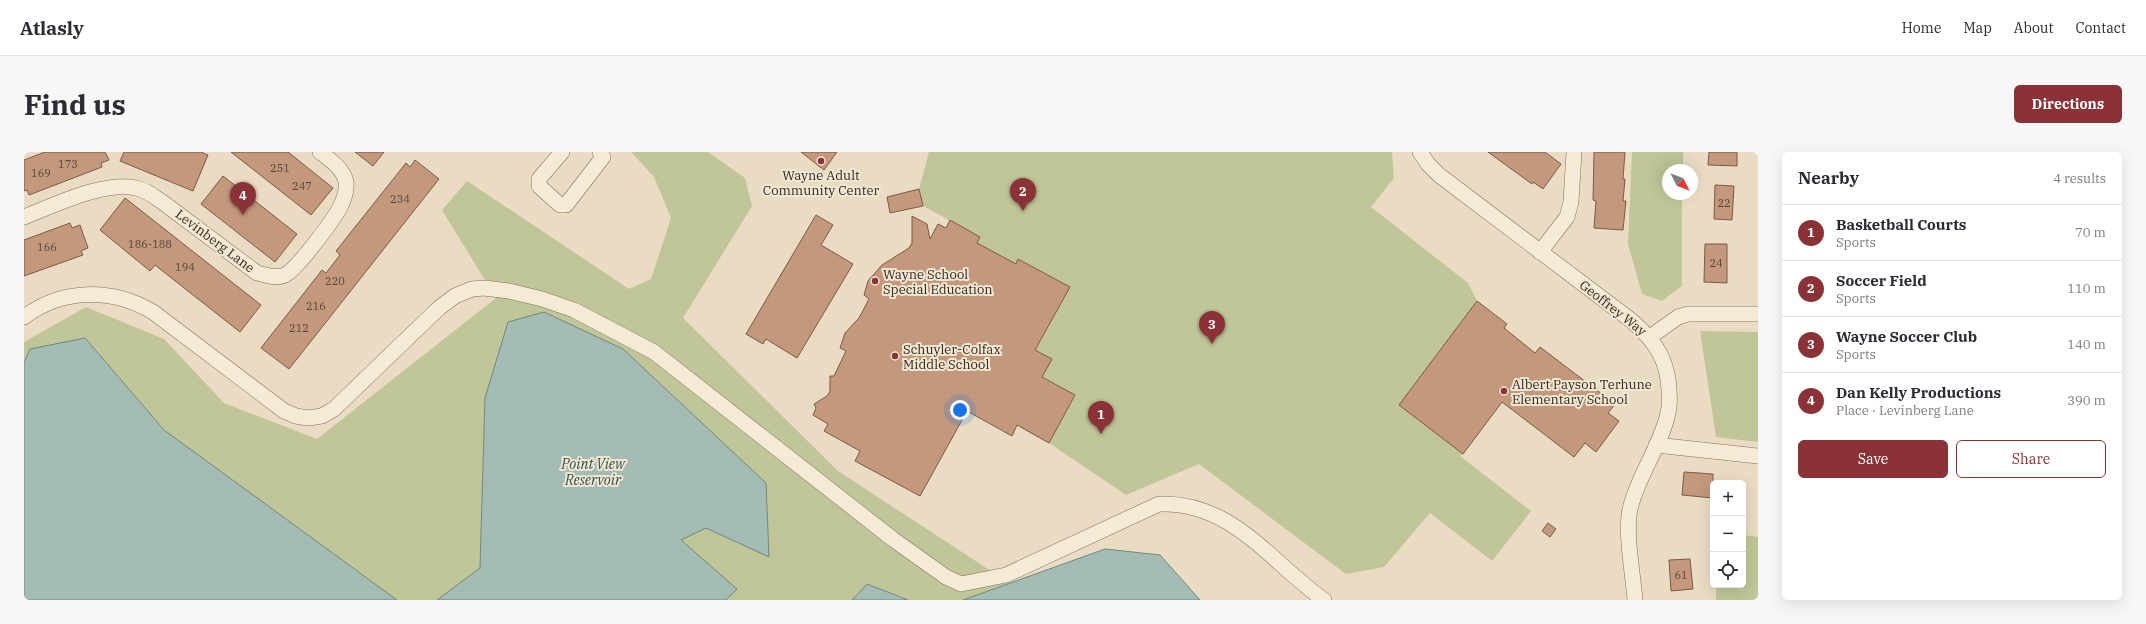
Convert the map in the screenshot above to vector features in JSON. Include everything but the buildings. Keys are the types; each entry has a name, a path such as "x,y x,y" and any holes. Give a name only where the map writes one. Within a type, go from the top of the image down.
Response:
{"street":[{"name":"Levinberg Lane","path":"24,216 103,188 120,186 137,188 166,204 244,266 257,274 284,276 292,270 327,226 342,204 346,192 346,180 341,171 320,152"},
{"path":"562,152 539,179 539,186 560,205 566,205 603,156 600,152"},
{"name":"Geoffrey Way","path":"1420,152 1428,164 1439,175 1650,337 1666,369 1670,403 1664,426 1634,493 1630,511 1629,529 1635,600"},
{"path":"1540,252 1567,217 1571,202 1572,153"},
{"path":"24,317 36,308 56,300 76,295 98,294 118,296 138,303 154,312 284,411 296,416 308,418 322,416 347,399 439,308 455,296 472,289 484,288 509,291 542,299 574,310 654,352 894,540 946,577 961,584 1006,575 1159,504 1177,503 1200,508 1221,518 1252,538 1324,600"},
{"path":"1650,337 1678,317 1688,314 1758,314"},
{"path":"1656,445 1758,456"}],"green space":[{"path":"631,152 708,152 745,178 752,206 683,318 838,471 1011,584 963,600 908,600 867,584 852,600 726,600 736,589 681,540 706,528 769,557 485,398 480,568 437,600 397,600 164,430 85,338 30,349 24,362 24,342 86,307 164,339 224,403 317,439 496,298 442,210 467,181 629,289 651,279 671,218 654,177"},
{"path":"929,152 1392,152 1394,178 1371,207 1468,283 1477,301 1400,405 1463,454 1460,456 1531,511 1492,561 1430,513 1384,567 1346,574 1199,464 1126,495 1049,443 1075,395 1042,377 1052,359 1035,350 1070,287 1019,259 1016,264 977,243 980,237 923,206 919,189"},
{"path":"1632,152 1683,152 1683,164 1662,164 1662,200 1682,200 1682,286 1662,301 1642,294 1628,244"},
{"path":"1700,331 1758,332 1758,442 1716,437"},
{"path":"1746,535 1758,537 1758,600 1716,600 1716,588 1746,588"}],"water":[{"name":"Point View Reservoir","path":"544,312 623,349 766,483 769,557 706,528 681,540 737,589 726,600 437,600 480,568 485,398 508,322"},
{"path":"85,338 164,430 397,600 24,600 24,362 30,349"},
{"path":"1105,549 1160,555 1200,600 963,600"},
{"path":"867,584 908,600 852,600"}],"place":[{"name":"Wayne Adult Community Center","path":"821,161"},
{"name":"Soccer Field","path":"1023,211"},
{"name":"Dan Kelly Productions","path":"243,215"},
{"name":"Wayne School Special Education","path":"875,281"},
{"name":"Wayne Soccer Club","path":"1212,344"},
{"name":"Schuyler-Colfax Middle School","path":"895,356"},
{"name":"Albert Payson Terhune Elementary School","path":"1504,391"},
{"name":"Basketball Courts","path":"1101,434"}]}
